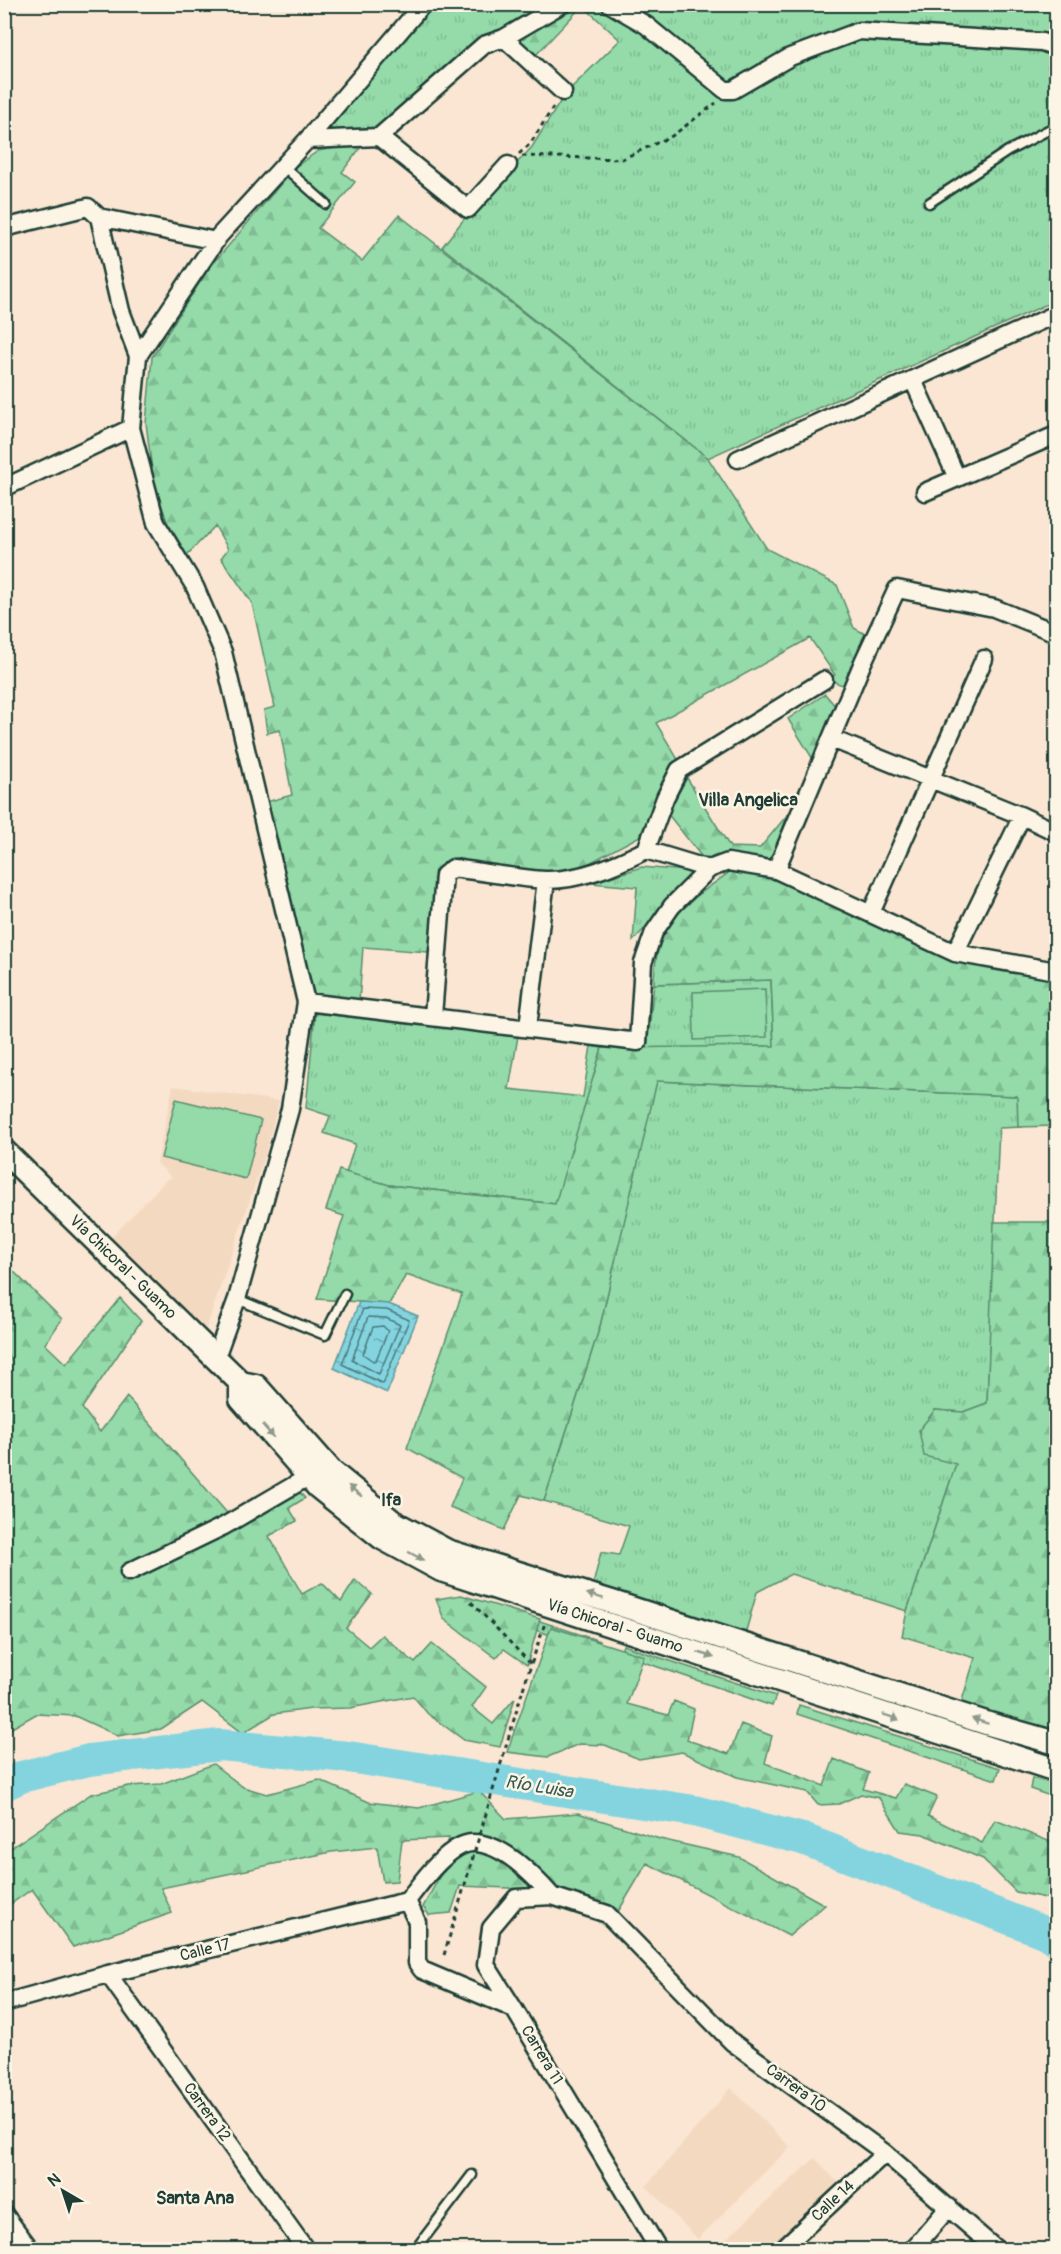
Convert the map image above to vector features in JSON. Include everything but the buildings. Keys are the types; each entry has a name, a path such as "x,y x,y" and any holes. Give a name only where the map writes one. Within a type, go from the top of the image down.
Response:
{"street":[{"path":"138,356 216,241 307,140 423,4"},
{"path":"307,140 379,137 484,45 504,38 562,4"},
{"path":"610,4 646,25 725,90 733,90 790,57 859,31 1042,42 1056,47"},
{"path":"504,38 563,92"},
{"path":"379,137 468,208 513,160"},
{"path":"4,228 88,207 99,217 216,241"},
{"path":"99,217 121,311 138,356 131,428 156,523 195,587 223,652 306,1002 290,1109 237,1299 216,1357"},
{"path":"738,459 1056,315"},
{"path":"913,380 957,478"},
{"path":"8,486 131,428"},
{"path":"925,492 1056,435"},
{"path":"776,870 897,589 994,608 1056,633"},
{"path":"871,913 984,659"},
{"path":"433,1016 444,875 453,868 546,880 563,879 617,865 646,850 665,798 680,770 825,680"},
{"path":"832,738 1056,832"},
{"path":"955,953 1022,816"},
{"path":"646,850 709,869"},
{"path":"306,1002 638,1042 643,963 654,932 672,906 709,869 728,862 776,870 955,953 1056,971"},
{"path":"528,1028 546,880"},
{"name":"Vía Chicoral - Guamo","path":"4,1151 216,1357 241,1383 241,1400 319,1479 382,1538 441,1570 494,1576 622,1617 794,1660 989,1724 1056,1743"},
{"path":"129,1572 319,1479"},
{"name":"Vía Chicoral - Guamo","path":"494,1576 551,1605 622,1617 787,1682 1056,1770"},
{"path":"787,1682 794,1660"},
{"path":"1007,1753 1015,1730"},
{"path":"407,1901 426,1875 453,1851 471,1843 498,1850 531,1871 552,1896"},
{"path":"514,2008 486,1965 491,1928 516,1898 552,1896"},
{"name":"Carrera 10","path":"552,1896 607,1914 732,2042 885,2153 949,2206 997,2250"},
{"name":"Calle 17","path":"4,2003 108,1974 407,1901"},
{"name":"Carrera 11","path":"407,1901 415,1915 417,1963 422,1970 514,2008 659,2250"},
{"name":"Carrera 12","path":"108,1974 306,2250"},
{"name":"Calle 14","path":"781,2250 885,2153"},
{"path":"912,2250 949,2206"},
{"path":"4,2214 10,2233 31,2250"}],"lane":[{"path":"929,203 1008,151 1056,126"},
{"path":"283,166 326,204"},
{"path":"237,1299 325,1335 345,1294"},
{"path":"415,2250 472,2175"}],"path":[{"path":"513,160 622,159 672,136 733,90"},
{"path":"513,160 530,144 563,92"},
{"path":"466,1596 531,1664"},
{"path":"444,1955 523,1689 551,1605"}],"shaded area":[{"path":"173,1086 279,1101 265,1155 206,1329 110,1239 167,1179 172,1178 157,1163"},
{"path":"731,2088 790,2147 698,2239 646,2186"},
{"path":"815,2158 839,2184 766,2249 715,2249"}],"green space":[{"path":"427,5 559,5 505,34 379,133 315,136"},
{"path":"582,5 1056,5 1056,300 708,458 442,247 464,219 532,147 565,94 620,40"},
{"path":"583,5 535,56 517,38"},
{"path":"364,143 342,172 355,182 318,228 362,261 399,215 708,458 767,549 837,585 854,628 871,637 849,688 828,679 835,675 810,638 656,723 682,766 664,783 640,836 569,874 452,863 437,872 428,952 363,947 359,1002 312,997 266,802 292,795 280,730 267,733 264,710 275,707 252,603 221,558 228,549 215,526 187,555 167,522 153,478 146,423 152,357 207,271 295,167 318,151"},
{"path":"825,694 837,708 814,761 788,719"},
{"path":"687,778 730,847 760,848 788,814 770,863 716,855 705,861 667,813"},
{"path":"642,867 697,872 633,941 637,887 591,883"},
{"path":"734,869 778,876 954,960 1056,976 1056,1126 1018,1127 1017,1096 657,1081 600,1326 544,1501 521,1495 504,1530 450,1507 462,1478 407,1448 462,1294 406,1275 389,1304 317,1299 344,1216 326,1210 339,1170 389,1185 555,1204 602,1048 774,1046 771,980 654,984 660,944 676,916 702,892"},
{"path":"771,980 774,1046 647,1049 654,984"},
{"path":"765,989 767,1037 694,1040 693,992"},
{"path":"315,1013 518,1036 509,1089 583,1097 591,1046 602,1048 556,1204 389,1185 346,1173 355,1144 324,1133 330,1116 306,1108"},
{"path":"656,1081 1018,1096 1022,1127 999,1128 987,1403 963,1412 935,1410 956,1464 907,1611 791,1574 757,1592 744,1638 591,1593 601,1552 619,1555 629,1526 544,1501 600,1326"},
{"path":"176,1099 261,1120 246,1179 161,1158"},
{"path":"994,1222 1056,1222 1056,1735 960,1707 975,1658 902,1636 907,1611 956,1464 924,1456 919,1430 935,1410 963,1412 987,1403"},
{"path":"4,1262 62,1319 45,1344 66,1364 120,1298 141,1321 82,1408 100,1432 127,1397 233,1520 290,1482 305,1498 289,1508 297,1521 269,1536 302,1594 322,1583 341,1602 355,1580 372,1594 346,1628 369,1647 382,1635 415,1663 432,1644 486,1687 472,1707 493,1724 515,1698 500,1747 464,1740 428,1714 413,1696 350,1708 311,1709 274,1714 243,1733 202,1702 161,1729 118,1736 75,1716 36,1714 5,1732 4,1361 9,1359 5,1352"},
{"path":"461,1595 540,1619 527,1665 504,1649 496,1658 444,1619 436,1599"},
{"path":"489,1604 600,1641 597,1651 486,1613"},
{"path":"551,1627 644,1656 627,1704 668,1715 674,1701 694,1709 687,1740 729,1754 741,1724 772,1736 765,1763 824,1786 834,1759 869,1773 863,1789 896,1798 904,1784 937,1797 928,1816 982,1843 995,1820 1056,1844 1056,1900 1016,1892 983,1859 923,1834 900,1831 879,1798 861,1794 839,1804 818,1805 807,1792 737,1777 682,1752 639,1759 605,1745 579,1744 548,1757 507,1752"},
{"path":"623,1645 776,1696 772,1706 620,1654"},
{"path":"799,1705 1000,1768 996,1780 797,1714"},
{"path":"213,1764 243,1787 267,1794 319,1780 369,1802 419,1808 479,1791 506,1819 578,1813 660,1839 739,1857 825,1905 789,1936 647,1863 612,1922 509,1888 460,1886 451,1913 429,1915 423,1907 442,1872 449,1838 402,1840 397,1881 383,1882 377,1847 331,1852 161,1888 172,1913 73,1947 32,1889 5,1908 5,1852 91,1794 129,1786 161,1784"},
{"path":"1032,1778 1056,1785 1056,1798 1030,1789"}],"water":[{"path":"359,1302 389,1304 418,1316 387,1393 334,1368"}],"waterway":[{"name":"Río Luisa","path":"4,1785 21,1777 89,1760 220,1745 348,1757 694,1811 803,1839 1046,1933 1056,1940"}],"district":[{"name":"Villa Angelica","path":"748,800"},
{"name":"Ifa","path":"391,1500"},
{"name":"Santa Ana","path":"195,2198"}]}
